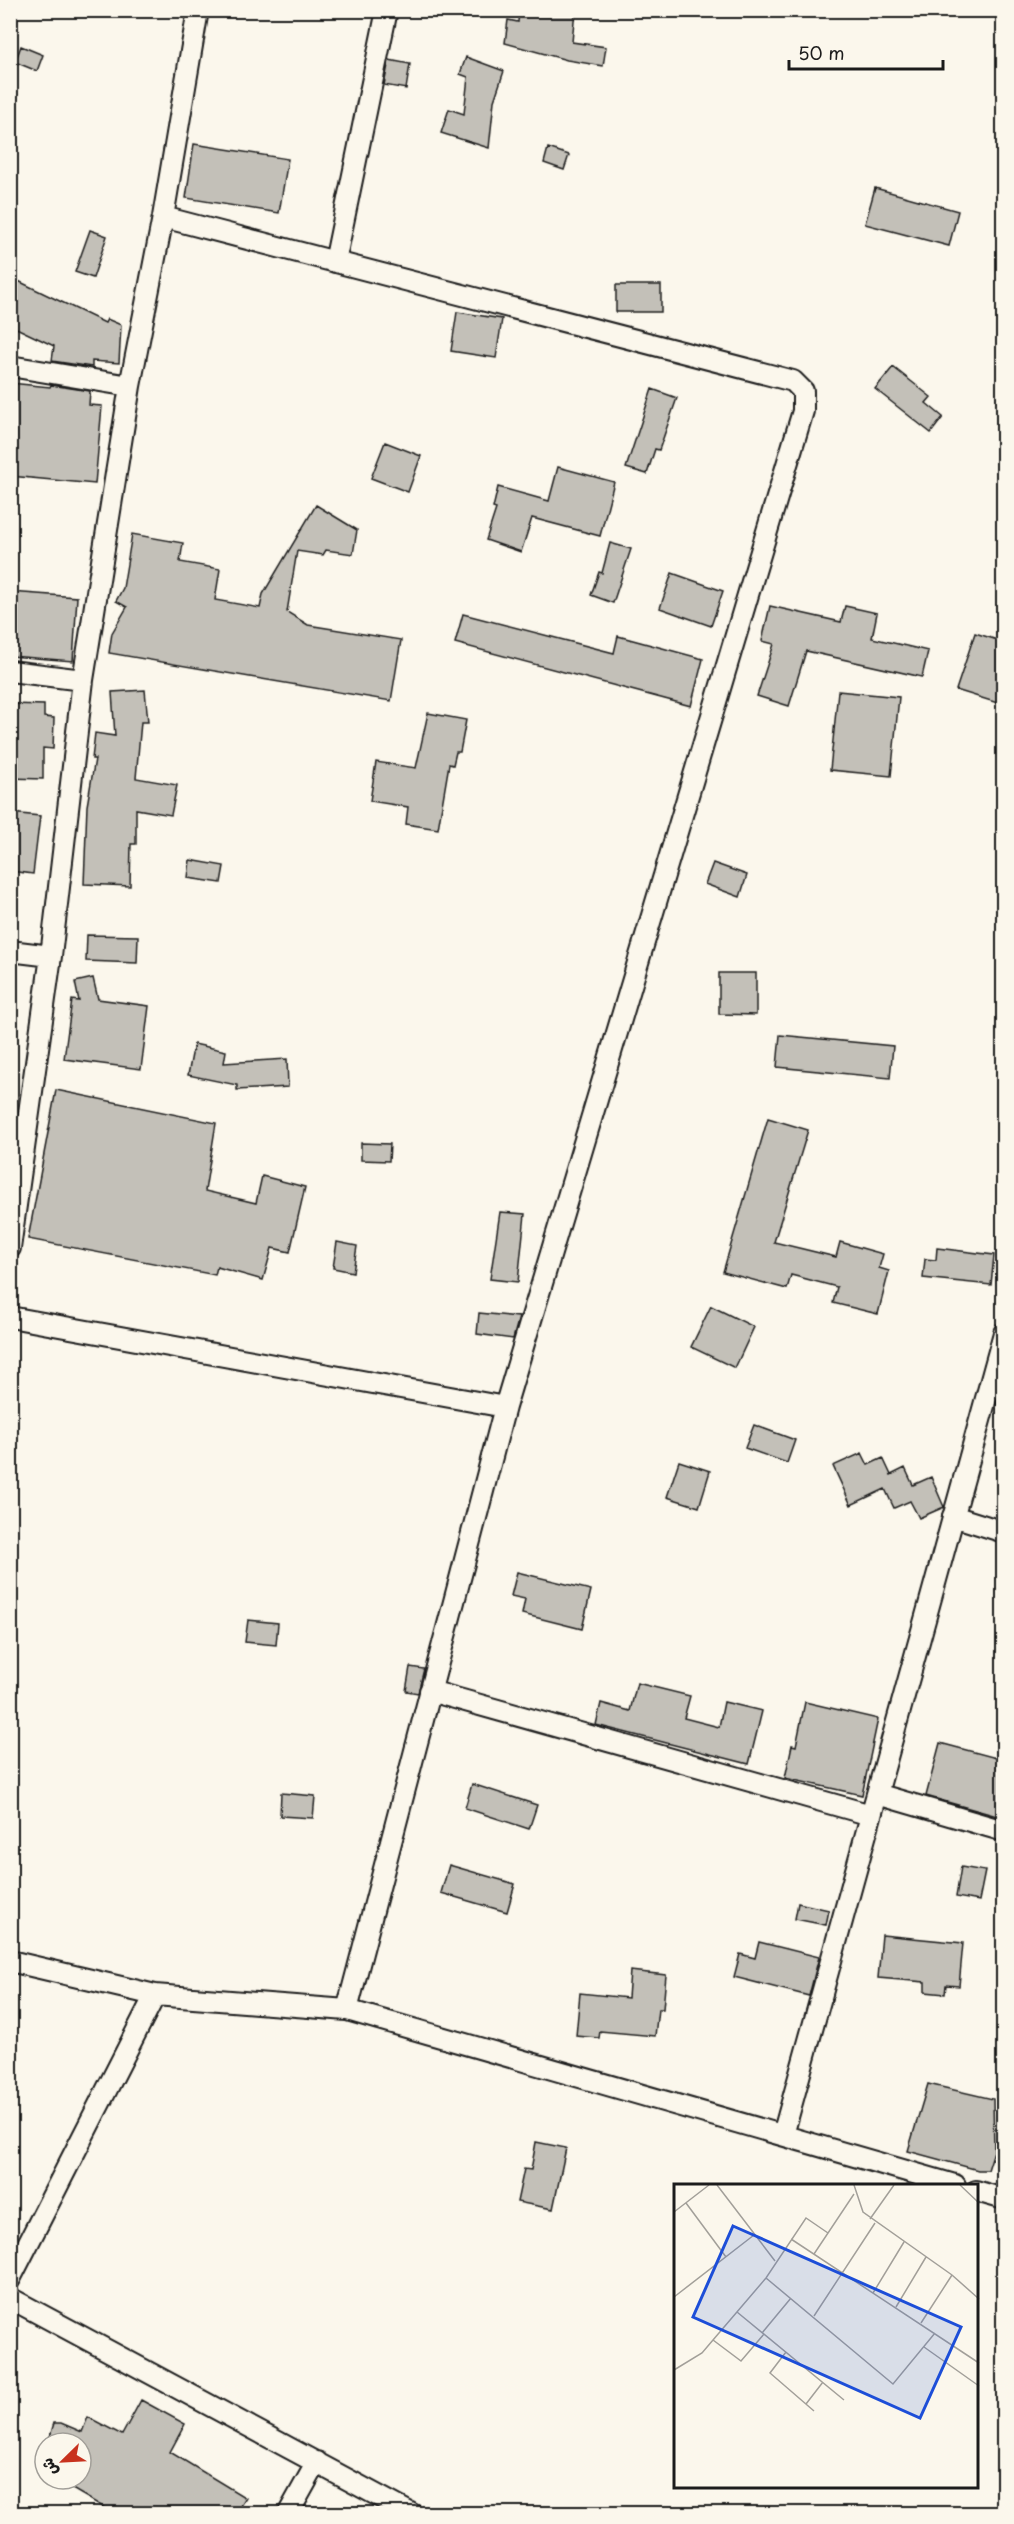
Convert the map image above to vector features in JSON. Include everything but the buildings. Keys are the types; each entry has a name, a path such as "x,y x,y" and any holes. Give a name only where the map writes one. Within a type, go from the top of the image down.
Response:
{"street":[{"path":"10,1248 51,956 83,680 129,386 163,217 198,10"},
{"path":"334,262 387,10"},
{"path":"163,217 793,381 803,391 803,411 505,1407 347,2010"},
{"path":"10,366 129,386"},
{"path":"10,671 83,680"},
{"path":"10,951 51,956"},
{"path":"10,1317 505,1407"},
{"path":"783,2135 1004,1333"},
{"path":"953,1516 1004,1532"},
{"path":"430,1692 871,1815"},
{"path":"877,1794 1004,1831"},
{"path":"10,1961 155,1995 347,2010 952,2184"},
{"path":"10,2279 155,1995"},
{"path":"978,2192 1004,2199"},
{"path":"10,2298 412,2514"},
{"path":"288,2514 317,2462"}]}
